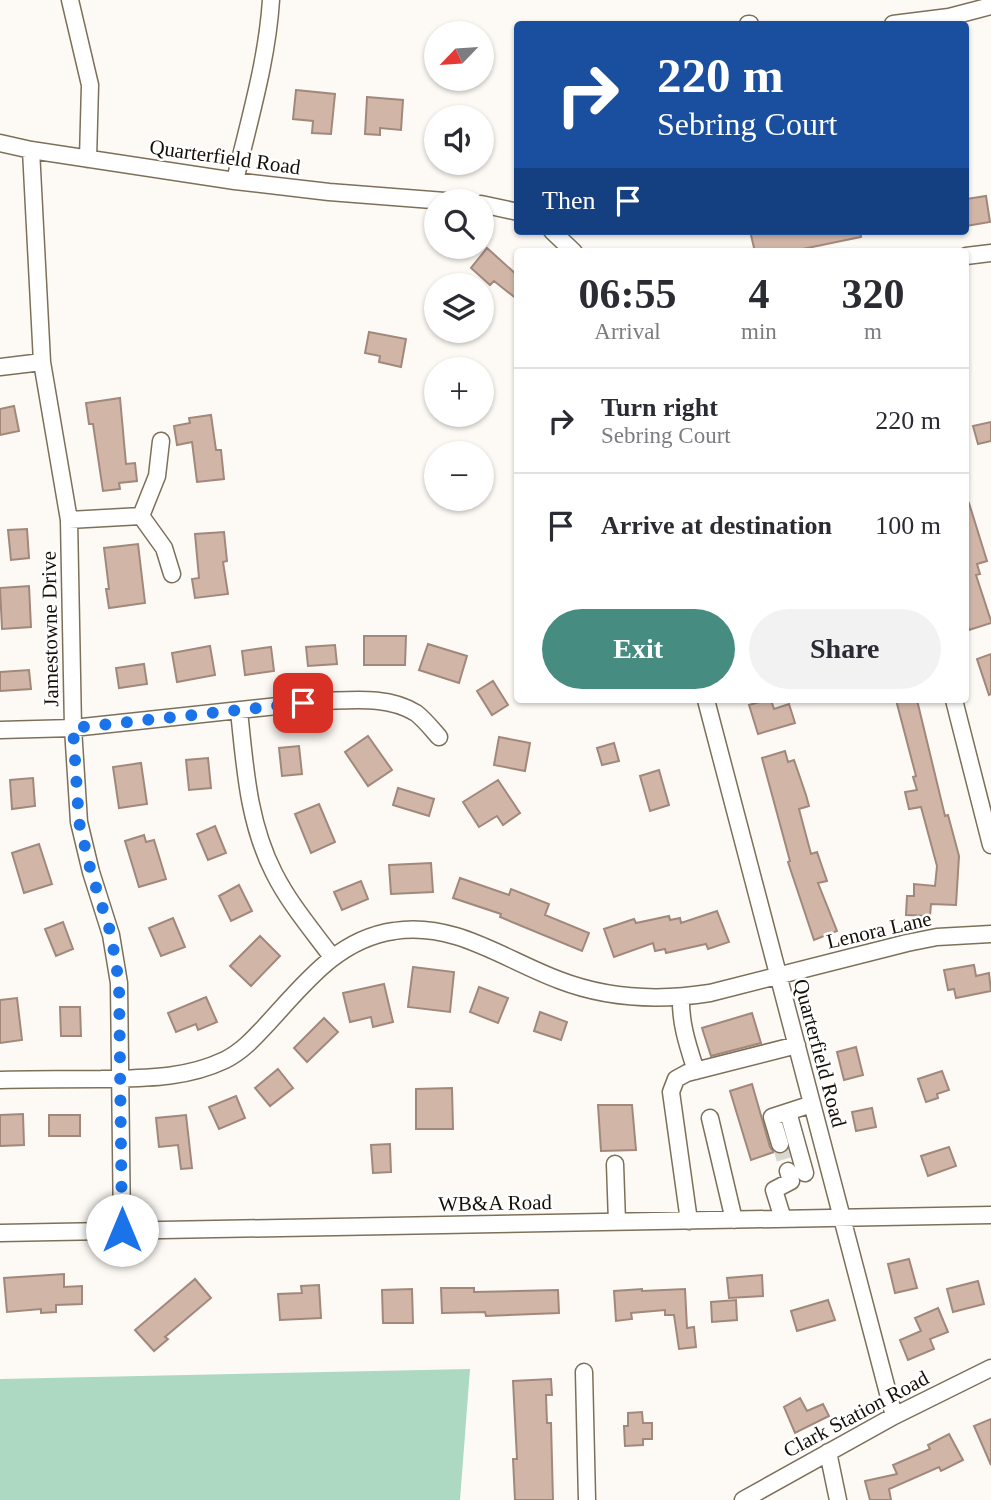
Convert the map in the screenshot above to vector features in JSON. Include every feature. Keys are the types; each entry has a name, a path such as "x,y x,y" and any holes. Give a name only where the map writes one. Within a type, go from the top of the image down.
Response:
{"street":[{"path":"69,0 90,85 88,159"},
{"path":"235,181 259,87 271,0"},
{"path":"917,21 949,17 991,6"},
{"name":"Quarterfield Road","path":"0,143 235,181 424,199"},
{"name":"Jamestowne Drive","path":"31,150 42,362 69,520 73,728 79,822 91,872 111,934 119,983 122,1230"},
{"path":"494,207 514,211"},
{"path":"556,235 571,248"},
{"path":"969,256 991,253"},
{"path":"0,367 42,362"},
{"path":"141,516 157,476 161,441"},
{"path":"69,520 141,516"},
{"path":"141,516 164,548 172,574"},
{"path":"0,730 73,728 324,701 379,701 401,705 418,714 439,737"},
{"name":"Quarterfield Road","path":"707,703 894,1416"},
{"path":"955,703 991,845"},
{"path":"239,711 251,813 261,843 273,872 289,899 332,957"},
{"name":"Lenora Lane","path":"0,1080 122,1079 184,1075 226,1059 248,1045 332,957 373,936 393,931 414,929 462,937 581,988 630,997 681,997 710,993 937,937 991,934"},
{"path":"681,997 685,1038 696,1071"},
{"path":"690,1221 671,1092 676,1079 696,1071 797,1045"},
{"path":"780,1144 772,1117 812,1104"},
{"path":"788,1112 794,1175"},
{"path":"710,1118 734,1220"},
{"path":"783,1219 774,1190 794,1175 826,1160"},
{"path":"615,1164 618,1222"},
{"name":"WB&A Road","path":"0,1233 991,1215"},
{"name":"Clark Station Road","path":"743,1500 894,1416 991,1368"},
{"path":"584,1372 587,1500"},
{"path":"828,1452 838,1500"}],"green space":[{"path":"470,1369 460,1500 0,1500 0,1379"}],"building":[{"path":"296,90 335,94 331,134 312,133 313,121 293,119"},
{"path":"367,97 403,100 401,130 380,128 380,135 365,134"},
{"path":"986,196 990,222 969,226 969,199"},
{"path":"751,235 861,237 807,248 754,248"},
{"path":"494,254 514,272 514,297 494,281 494,273 477,273 471,268 478,259 494,259"},
{"path":"369,332 406,339 401,367 379,362 380,356 365,353"},
{"path":"120,398 126,464 135,463 137,481 119,483 120,489 103,491 93,424 89,424 86,403"},
{"path":"14,406 19,431 0,435 0,409"},
{"path":"211,415 216,450 221,450 224,479 197,482 192,442 177,445 174,426 190,423 189,418"},
{"path":"991,422 991,441 978,444 973,426"},
{"path":"969,503 987,561 977,564 980,574 976,575 991,623 969,630"},
{"path":"27,529 29,558 11,560 8,530"},
{"path":"224,532 227,561 223,562 228,594 195,598 192,579 199,578 195,534"},
{"path":"138,544 145,603 109,608 104,548"},
{"path":"29,586 31,627 2,629 0,588"},
{"path":"364,636 406,636 405,665 364,665"},
{"path":"428,644 467,656 459,683 419,670"},
{"path":"335,645 337,664 308,666 306,647"},
{"path":"210,646 215,675 177,682 172,653"},
{"path":"271,647 274,671 245,675 242,651"},
{"path":"991,654 991,694 989,695 977,659"},
{"path":"144,664 147,684 119,688 116,668"},
{"path":"29,670 31,689 0,691 0,672"},
{"path":"493,681 508,705 492,715 477,691"},
{"path":"772,703 774,709 789,704 795,723 758,734 749,705"},
{"path":"897,703 918,703 945,816 948,815 959,856 956,905 931,904 930,916 906,915 907,896 914,896 914,884 935,886 937,866 921,807 909,809 905,792 917,790 913,777 916,776"},
{"path":"368,736 392,770 368,786 345,752"},
{"path":"499,737 530,743 525,771 494,765"},
{"path":"614,743 619,761 602,765 597,748"},
{"path":"299,746 302,774 282,776 279,748"},
{"path":"785,751 788,762 794,760 806,795 809,806 799,809 811,854 817,852 827,881 818,883 837,931 814,940 788,862 790,861 762,758"},
{"path":"208,758 211,788 189,790 186,760"},
{"path":"141,763 147,804 119,808 113,767"},
{"path":"659,770 669,805 650,811 640,776"},
{"path":"33,778 35,806 12,809 10,780"},
{"path":"498,780 520,813 503,825 497,816 479,827 463,802"},
{"path":"398,788 434,799 429,816 393,805"},
{"path":"319,804 335,842 311,853 295,814"},
{"path":"215,826 226,853 208,860 197,834"},
{"path":"144,835 146,842 154,840 166,879 139,887 125,841"},
{"path":"39,844 52,884 24,893 12,853"},
{"path":"431,863 433,892 391,894 389,865"},
{"path":"460,878 509,895 511,889 549,904 545,915 589,933 582,951 500,917 501,914 453,898"},
{"path":"361,881 368,899 342,910 334,892"},
{"path":"239,885 252,911 231,921 219,896"},
{"path":"717,911 729,942 708,949 706,944 666,953 665,949 655,951 653,943 614,957 604,929 634,919 636,923 669,916 670,920 680,918 681,923"},
{"path":"173,918 185,947 161,956 149,928"},
{"path":"63,922 73,949 56,956 45,929"},
{"path":"260,936 280,956 251,986 230,966"},
{"path":"974,965 976,976 989,973 991,991 956,998 954,989 948,990 944,970"},
{"path":"413,967 454,972 450,1012 408,1007"},
{"path":"384,984 393,1022 373,1027 371,1017 350,1022 343,993"},
{"path":"479,987 508,998 498,1023 470,1012"},
{"path":"206,997 217,1022 198,1030 196,1024 176,1032 168,1013"},
{"path":"17,998 22,1040 0,1043 0,1000"},
{"path":"60,1007 80,1007 81,1036 61,1036"},
{"path":"540,1012 567,1022 561,1040 534,1031"},
{"path":"752,1013 761,1043 711,1056 702,1028"},
{"path":"324,1018 338,1032 307,1062 294,1048"},
{"path":"856,1047 863,1075 844,1080 837,1052"},
{"path":"278,1069 293,1088 270,1106 255,1088"},
{"path":"942,1071 949,1090 926,1102 918,1079"},
{"path":"752,1084 770,1147 774,1152 751,1160 730,1091"},
{"path":"452,1088 453,1129 416,1129 416,1089"},
{"path":"236,1096 245,1118 219,1129 209,1107"},
{"path":"598,1105 632,1105 636,1150 601,1151"},
{"path":"872,1108 876,1127 856,1131 852,1112"},
{"path":"23,1114 24,1145 0,1146 0,1115"},
{"path":"49,1115 80,1115 80,1136 49,1136"},
{"path":"186,1115 192,1168 181,1169 178,1145 159,1147 156,1118"},
{"path":"390,1144 391,1172 373,1173 371,1145"},
{"path":"949,1147 956,1166 928,1176 921,1156"},
{"path":"909,1259 917,1288 895,1293 888,1264"},
{"path":"64,1274 64,1287 82,1286 82,1304 56,1305 56,1312 41,1313 41,1309 7,1312 4,1278"},
{"path":"762,1275 763,1296 729,1298 727,1278"},
{"path":"195,1279 211,1298 165,1337 168,1339 154,1351 135,1330"},
{"path":"978,1281 984,1304 953,1312 947,1289"},
{"path":"319,1285 321,1318 280,1320 278,1294 302,1293 301,1286"},
{"path":"441,1288 474,1288 474,1292 558,1290 559,1313 486,1316 485,1312 442,1313"},
{"path":"412,1289 413,1323 383,1323 382,1290"},
{"path":"685,1289 687,1328 694,1327 696,1347 679,1349 674,1315 665,1315 665,1310 631,1313 632,1319 616,1321 614,1291"},
{"path":"736,1300 737,1320 712,1322 711,1302"},
{"path":"828,1300 835,1320 797,1331 791,1311"},
{"path":"938,1308 948,1332 930,1339 934,1349 908,1360 900,1340 921,1331 915,1318"},
{"path":"551,1379 552,1395 546,1395 547,1423 551,1423 553,1500 515,1500 513,1459 517,1459 513,1381"},
{"path":"800,1398 807,1411 823,1404 829,1416 795,1433 784,1407"},
{"path":"642,1412 643,1423 652,1423 652,1439 643,1439 643,1445 625,1446 624,1426 628,1426 628,1413"},
{"path":"991,1419 991,1465 974,1426"},
{"path":"949,1434 963,1460 941,1471 939,1467 889,1489 891,1500 870,1500 865,1481 897,1474 893,1465 930,1449 928,1445"}],"tunnel":[{"path":"780,1144 788,1171"}],"route":[{"path":"122,1230 119,983 111,934 91,872 79,822 73,728 303,703"}]}
